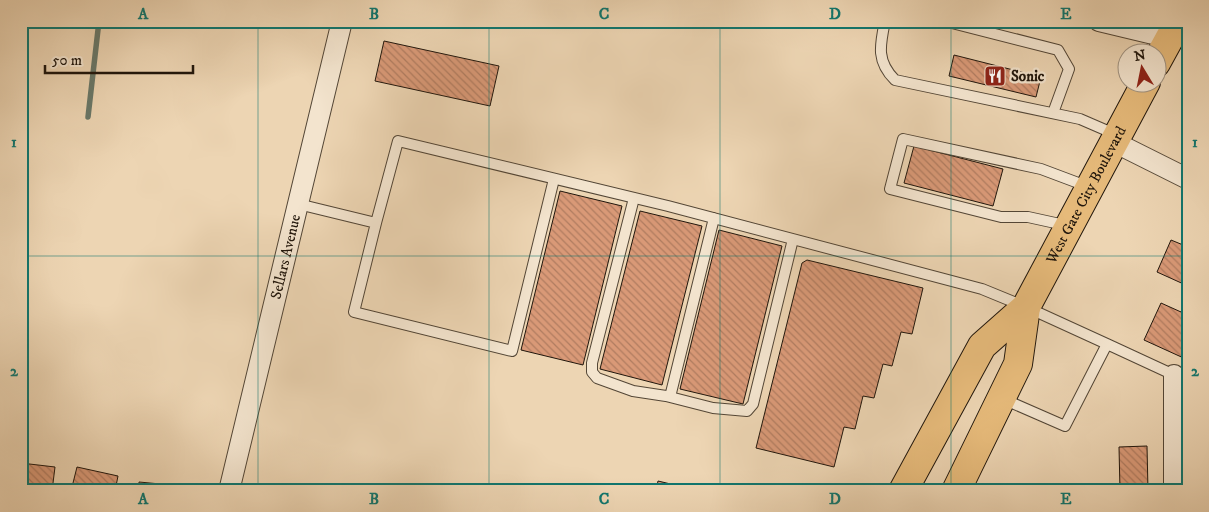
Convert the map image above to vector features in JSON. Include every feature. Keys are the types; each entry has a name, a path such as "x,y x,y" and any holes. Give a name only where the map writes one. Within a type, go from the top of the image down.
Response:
{"main road":[{"path":"1166,45 1174,30"},
{"name":"West Gate City Boulevard","path":"958,490 1018,364 1026,307 1141,92"},
{"name":"West Gate City Boulevard","path":"903,491 982,346 1026,307"}],"street":[{"name":"Sellars Avenue","path":"229,491 342,21"},
{"path":"1099,21 1174,30"},
{"path":"1116,139 1188,179"},
{"path":"1174,491 1181,375"}],"lane":[{"path":"885,21 880,43 881,59 886,71 895,80 1080,119 1116,139"},
{"path":"944,21 1058,50 1069,69 1053,113"},
{"path":"1069,226 1028,216 1000,217 890,189 903,139 1041,169 1090,187"},
{"path":"554,178 512,351 354,312 398,141 554,178 714,218 982,289 1181,375"},
{"path":"634,198 592,363 592,372 597,378 633,391 713,408 747,411 754,404 793,239"},
{"path":"298,204 376,222"},
{"path":"670,398 714,218"},
{"path":"1002,398 1065,426 1107,344"}],"building":[{"path":"384,41 499,66 490,106 375,81"},
{"name":"Sonic","path":"954,55 1041,77 1036,97 949,76"},
{"path":"914,146 1003,169 993,206 904,183"},
{"path":"560,191 622,206 583,365 521,350"},
{"path":"640,211 702,226 662,385 600,369"},
{"path":"719,230 782,246 743,404 680,389"},
{"path":"1171,240 1188,247 1188,286 1157,272"},
{"path":"807,260 923,288 912,334 901,332 892,366 883,364 874,398 863,396 855,429 844,427 834,467 756,448 802,263"},
{"path":"1188,298 1188,360 1144,340 1161,303 1181,312"},
{"path":"1147,446 1148,491 1120,491 1119,447"},
{"path":"21,463 55,467 52,491 21,491"},
{"path":"77,467 118,476 115,491 71,491"},
{"path":"658,481 700,491 656,491"},
{"path":"139,482 182,486 182,491 139,491"}],"waterway":[{"path":"88,117 99,21"}],"place":[{"name":"Sonic","path":"995,76"}]}
